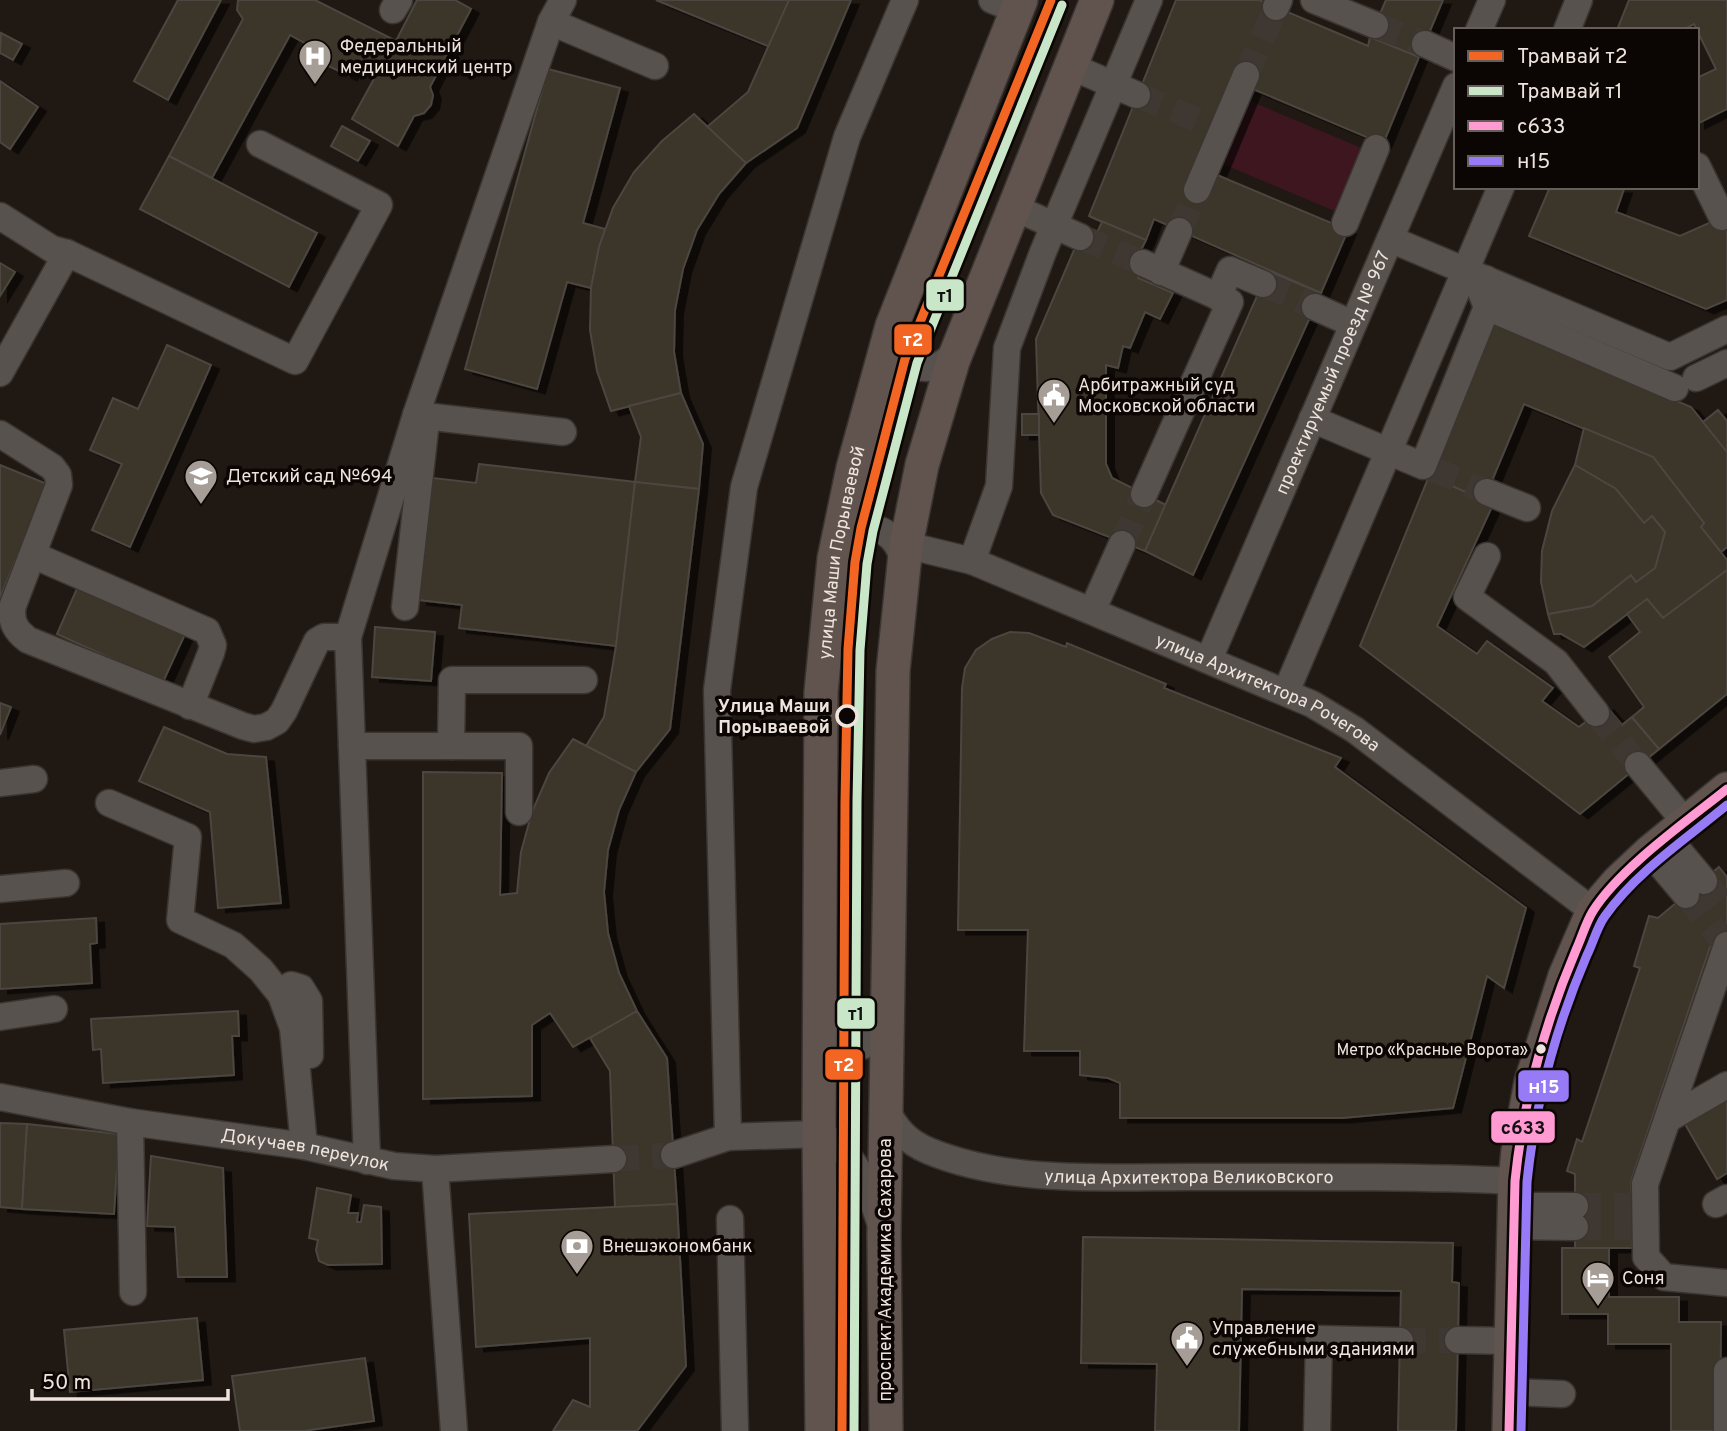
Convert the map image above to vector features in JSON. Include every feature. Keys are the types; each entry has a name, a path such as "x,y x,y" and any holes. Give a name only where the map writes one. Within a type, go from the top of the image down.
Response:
{"main road":[{"path":"885,1108 893,671 905,555 922,465 957,350 1097,0"},
{"name":"улица Маши Порываевой","path":"820,1134 821,692 834,559 862,433 892,326 1010,3"},
{"path":"1509,1431 1518,1151 1531,1082 1565,976 1593,911 1618,882 1727,789"},
{"name":"проспект Академика Сахарова","path":"885,1108 886,1431"},
{"path":"820,1134 822,1431"}],"street":[{"path":"728,1138 717,690 744,487 847,137 905,0"},
{"path":"972,561 999,486 1007,348 1054,226 1125,90 1149,0"},
{"path":"1314,0 1375,25"},
{"path":"1480,28 1492,0"},
{"path":"1568,28 1579,0"},
{"path":"367,1161 348,637 557,11 655,66"},
{"path":"1424,44 1454,57"},
{"path":"1070,66 1125,90"},
{"path":"1196,190 1217,128 1246,75"},
{"name":"проектируемый проезд № 967","path":"1209,659 1454,91"},
{"path":"0,216 52,250 67,253 295,361 379,205 260,144"},
{"path":"1345,223 1376,148"},
{"path":"1699,170 1722,217"},
{"path":"1286,692 1388,452 1476,275 1500,189"},
{"path":"1013,207 1080,237"},
{"path":"1144,494 1230,302 1152,267 1179,231"},
{"path":"1390,239 1670,357 1727,329"},
{"path":"0,373 67,253"},
{"path":"1218,297 1230,270 1263,284"},
{"path":"1476,275 1487,307 1685,383 1727,363"},
{"path":"1315,307 1353,324"},
{"path":"1312,419 1428,467 1487,307"},
{"path":"892,326 894,343 913,366 935,369 957,350"},
{"path":"421,416 563,432"},
{"path":"405,607 421,416"},
{"path":"0,434 45,461 58,475 60,485 13,605 13,625 28,640 254,729 277,721 317,640 324,637 348,637"},
{"path":"1486,492 1527,508"},
{"path":"834,559 837,548 851,532 861,528 882,530 891,536 905,555"},
{"path":"1092,611 1122,544"},
{"name":"улица Архитектора Рочегова","path":"905,555 937,550 972,561 1312,704 1355,730 1593,911"},
{"path":"33,555 207,631 213,645 190,706"},
{"path":"1488,556 1466,597 1556,662 1596,713"},
{"path":"451,746 452,680 584,680"},
{"path":"352,746 519,746 519,812"},
{"path":"1638,765 1668,838 1695,888"},
{"path":"0,783 34,779"},
{"path":"109,803 188,837 180,920 233,945 261,970 281,995 293,1028 304,1146"},
{"path":"0,889 66,883"},
{"path":"1725,943 1645,1184 1638,1217 1646,1257 1664,1277 1727,1283"},
{"path":"291,985 301,988 309,1000 311,1051 298,1090"},
{"path":"0,1017 54,1009"},
{"path":"820,1013 833,1040 852,1047 870,1042 886,1018"},
{"path":"1668,1119 1727,1085"},
{"name":"Докучаев переулок","path":"0,1097 130,1122 304,1146 394,1166 435,1169 613,1158"},
{"name":"улица Архитектора Великовского","path":"885,1108 895,1127 906,1138 929,1151 966,1163 1043,1176 1423,1177 1515,1204 1575,1216"},
{"path":"130,1122 133,1292"},
{"path":"674,1155 728,1138 820,1134 842,1147 874,1202 884,1233"},
{"path":"435,1169 454,1431"},
{"path":"730,1219 735,1431"},
{"path":"1317,1431 1319,1339 1400,1341"},
{"path":"1458,1340 1512,1341"},
{"path":"1727,1371 1727,1431"},
{"path":"1511,1392 1562,1394"}],"shaded area":[{"path":"1250,101 1371,152 1344,215 1223,164"}],"building":[{"path":"178,0 221,0 168,100 134,81"},
{"path":"238,0 315,0 396,41 417,0 455,0 471,9 430,87 433,95 431,105 424,113 414,116 398,146 352,119 375,77 354,67 349,76 312,58 317,50 290,35 212,178 169,156 243,19 237,10"},
{"path":"656,0 789,0 770,47"},
{"path":"789,0 851,0 797,128 746,163 707,127 748,92"},
{"path":"1176,0 1259,0 1368,46 1370,37 1419,57 1383,144 1253,89 1217,175 1348,230 1321,293 1154,219 1146,240 1089,216"},
{"path":"1386,0 1443,0 1419,57 1370,37"},
{"path":"1629,0 1727,0 1727,109 1699,123 1699,77 1716,69 1699,34 1699,28 1694,24 1687,28 1618,28"},
{"path":"1,33 22,44 13,60 0,53"},
{"path":"548,69 620,88 583,223 605,229 591,288 567,282 537,389 465,369"},
{"path":"0,81 38,107 10,149 0,142"},
{"path":"694,114 746,163 719,194 697,230 683,269 675,310 674,352 681,393 611,411 597,371 590,330 591,288 599,247 613,208 634,172 662,141"},
{"path":"342,126 370,141 358,161 331,146"},
{"path":"169,156 317,233 289,287 140,209"},
{"path":"1549,189 1624,189 1616,212 1680,236 1727,215 1727,300 1706,309 1529,236"},
{"path":"1089,216 1146,240 1139,254 1143,263 1138,278 1173,293 1160,319 1145,312 1130,348 1123,346 1118,368 1106,365 1106,464 1112,478 1166,505 1145,551 1053,515 1041,493 1036,339 1083,229 1096,235 1102,222"},
{"path":"0,263 15,272 0,296"},
{"path":"1268,271 1321,293 1193,575 1145,551"},
{"path":"1491,323 1691,407 1727,452 1727,547 1721,552 1701,527 1704,523 1653,457 1524,404 1484,500 1429,476"},
{"path":"167,345 211,365 130,547 92,530 122,464 90,450 113,398 138,409"},
{"path":"681,393 703,444 699,489 635,482 641,437 629,406"},
{"path":"1718,410 1727,421 1727,452 1703,422"},
{"path":"1022,414 1039,414 1039,435 1022,435"},
{"path":"1584,428 1653,457 1704,523 1701,527 1727,560 1727,570 1663,618 1647,599 1584,647 1561,634 1554,634 1548,614 1592,606 1631,575 1636,582 1655,568 1665,532 1652,516 1644,523 1616,489 1575,465"},
{"path":"479,464 635,482 616,646 459,628 462,605 419,600 433,478 476,483"},
{"path":"0,465 47,484 0,598"},
{"path":"1575,465 1616,489 1644,523 1652,516 1665,532 1655,568 1636,582 1631,575 1592,606 1548,614 1541,582 1542,551 1552,511"},
{"path":"1429,476 1484,500 1491,509 1437,626 1477,654 1487,641 1553,688 1542,701 1579,727 1606,706 1622,725 1632,717 1659,749 1580,814 1360,646"},
{"path":"635,482 699,489 670,729 636,772 586,746 604,717 616,646"},
{"path":"1727,570 1727,694 1659,749 1632,717 1644,707 1609,657 1640,632 1627,614 1647,599 1663,618"},
{"path":"79,584 186,632 163,682 57,634"},
{"path":"375,627 435,632 431,681 372,677"},
{"path":"1010,632 1029,633 1066,647 1067,643 1166,684 1164,688 1341,758 1335,767 1526,908 1504,988 1487,976 1453,1108 1342,1118 1120,1118 1120,1083 1108,1078 1080,1075 1080,1051 1024,1051 1028,930 958,930 962,688 965,668 976,650 992,639"},
{"path":"0,703 11,707 0,735"},
{"path":"164,727 227,754 266,757 281,903 218,908 210,812 139,781"},
{"path":"573,739 636,772 619,810 608,850 604,892 608,933 619,973 637,1011 573,1047 550,1013 532,1025 532,1096 423,1099 423,772 502,773 500,895 517,893 521,852 532,812 549,773"},
{"path":"1719,867 1727,877 1727,933 1710,947 1631,1181 1632,1248 1575,1248 1575,1174 1567,1171 1577,1139 1582,1142 1640,968 1634,966 1649,916 1658,918"},
{"path":"96,918 97,943 90,944 92,983 0,989 0,924"},
{"path":"238,1011 239,1036 232,1036 234,1075 103,1083 101,1049 93,1050 91,1019"},
{"path":"637,1011 667,1058 677,1204 615,1208 610,1071 590,1038"},
{"path":"1727,1100 1727,1173 1717,1179 1685,1124"},
{"path":"0,1123 27,1124 22,1209 0,1207"},
{"path":"27,1124 119,1134 114,1214 22,1209"},
{"path":"151,1156 223,1168 227,1277 178,1277 175,1227 147,1226"},
{"path":"317,1188 351,1195 348,1213 358,1213 357,1222 361,1222 364,1205 381,1207 382,1264 328,1265 319,1261 316,1250 318,1240 309,1238"},
{"name":"Внешэкономбанк","path":"677,1204 686,1366 637,1431 553,1431 573,1400 590,1407 590,1338 476,1347 469,1214"},
{"path":"1083,1237 1453,1243 1452,1282 1459,1283 1456,1431 1398,1431 1401,1291 1242,1289 1239,1431 1155,1431 1157,1364 1081,1363"},
{"path":"1562,1248 1609,1248 1609,1297 1679,1297 1679,1322 1721,1322 1720,1431 1671,1431 1671,1344 1608,1344 1608,1314 1562,1314"},
{"path":"197,1318 203,1380 70,1392 64,1330"},
{"path":"365,1358 374,1421 303,1431 240,1431 232,1376"}],"tunnel":[{"path":"1246,75 1276,7"},
{"path":"1375,25 1425,44"},
{"path":"1137,95 1212,126"},
{"path":"1179,231 1197,190"},
{"path":"1080,237 1143,263"},
{"path":"1263,284 1315,307"},
{"path":"1432,469 1487,492"},
{"path":"1122,544 1144,494"},
{"path":"1596,713 1638,765"},
{"path":"1704,881 1727,909"},
{"path":"1686,895 1721,938"},
{"path":"613,1159 674,1155"},
{"path":"1575,1206 1632,1206"},
{"path":"1575,1227 1632,1227"},
{"path":"1400,1341 1458,1340"}],"tram line":[{"name":"т2","path":"842,1431 845,802 848,649 855,562 861,528 905,359 1051,0"},
{"name":"т1","path":"854,1431 857,802 860,650 867,564 873,531 917,363 1062,5"}],"transit line":[{"name":"с633","path":"1509,1431 1515,1181 1530,1092 1545,1034 1593,911 1637,862 1727,789"},
{"name":"н15","path":"1521,1431 1527,1182 1541,1095 1566,1010 1600,925 1617,900 1662,857 1727,805"}],"place":[{"name":"Федеральный медицинский центр","path":"315,86"},
{"name":"Арбитражный суд Московской области","path":"1054,425"},
{"name":"Детский сад №694","path":"201,506"},
{"name":"Улица Маши Порываевой","path":"847,716"},
{"name":"Метро «Красные Ворота»","path":"1541,1049"},
{"name":"Внешэкономбанк","path":"577,1276"},
{"name":"Соня","path":"1598,1308"},
{"name":"Управление служебными зданиями","path":"1187,1368"}]}
